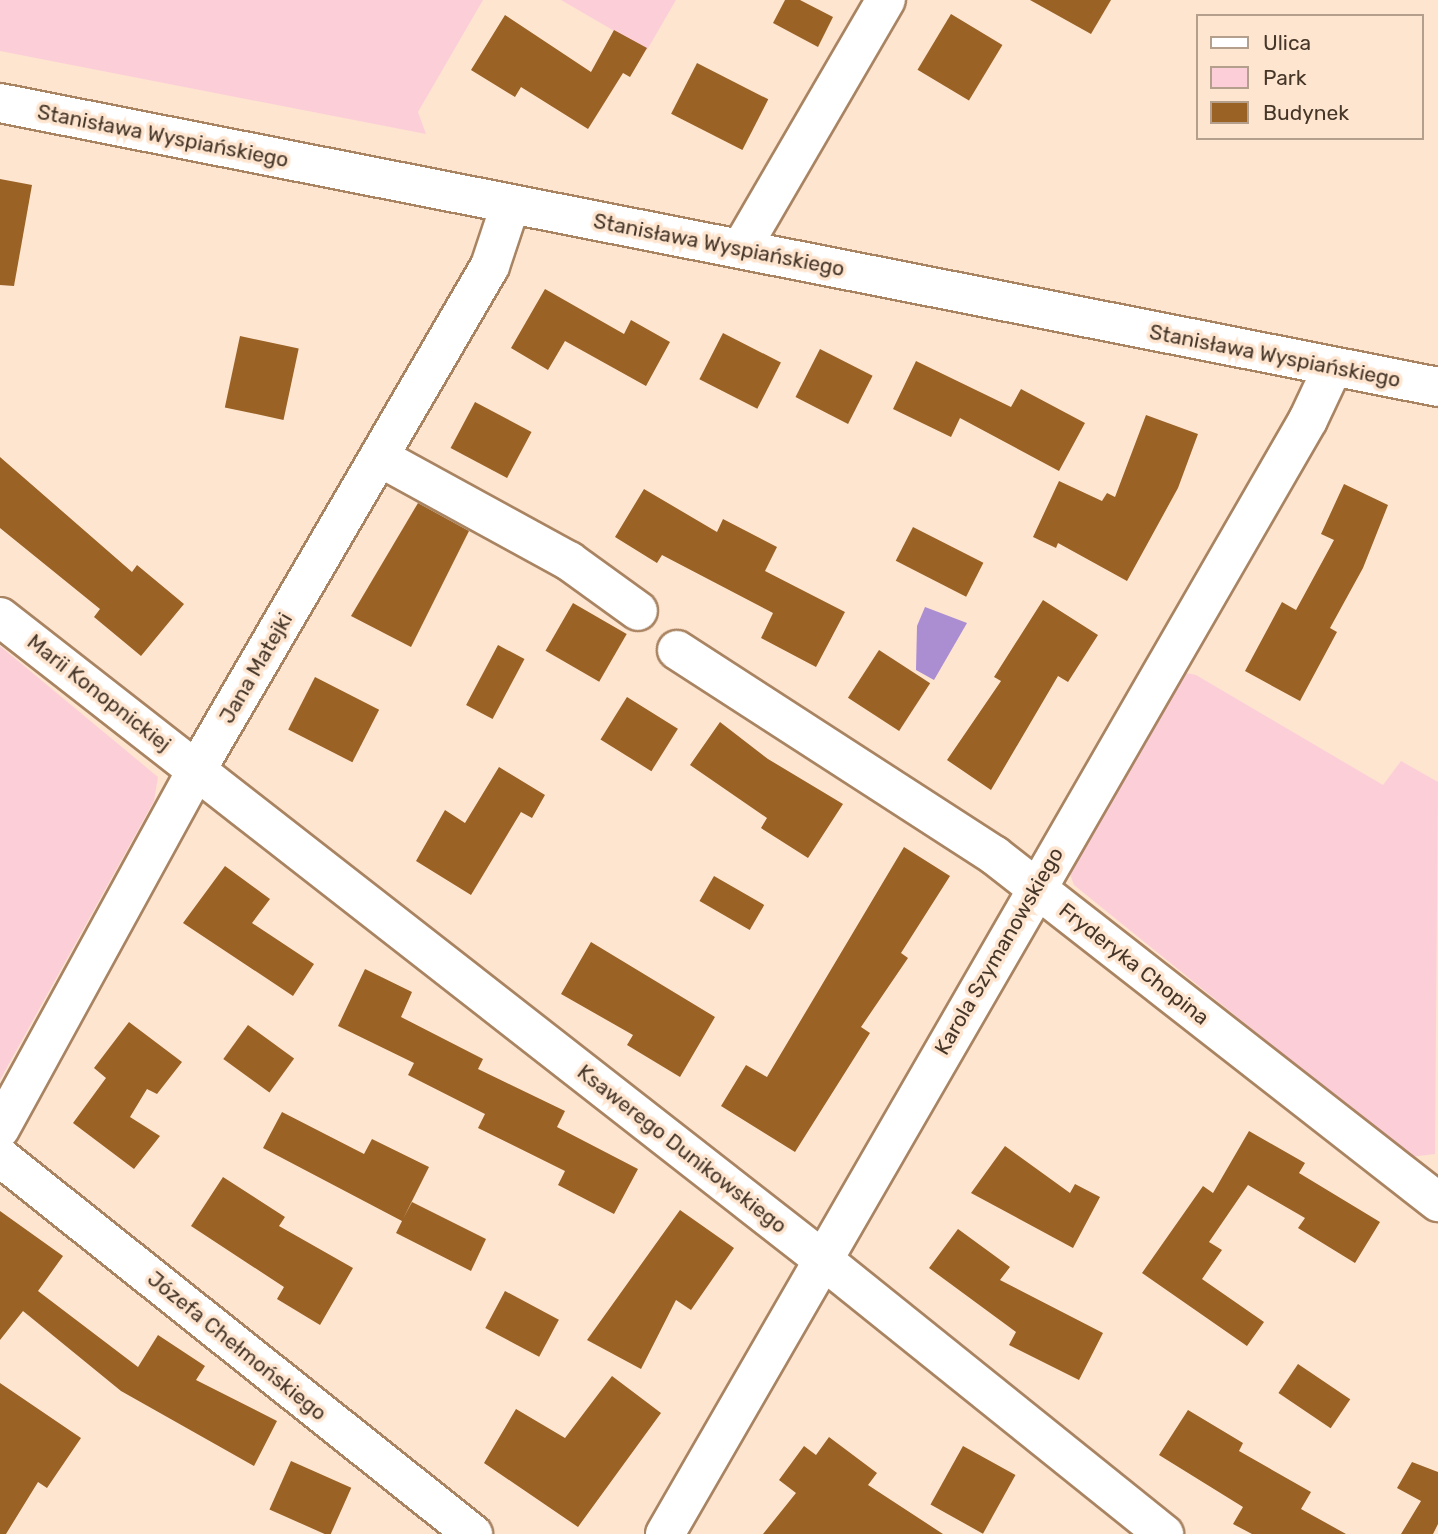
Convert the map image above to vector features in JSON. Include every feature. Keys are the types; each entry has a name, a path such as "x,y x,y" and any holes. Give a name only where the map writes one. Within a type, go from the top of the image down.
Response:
{"street":[{"path":"742,247 886,0"},
{"name":"Stanisława Wyspiańskiego","path":"0,103 510,206 742,247 1332,369 1438,387"},
{"name":"Jana Matejki","path":"0,1129 197,769 490,265 510,206"},
{"name":"Karola Szymanowskiego","path":"665,1534 1035,886 1308,420 1332,369"},
{"path":"379,457 569,561 638,611"},
{"name":"Marii Konopnickiej","path":"0,617 197,769"},
{"name":"Fryderyka Chopina","path":"677,650 1035,886 1436,1195"},
{"name":"Ksawerego Dunikowskiego","path":"197,769 822,1259 1164,1534"},
{"name":"Józefa Chełmońskiego","path":"0,1157 473,1534"}],"green space":[{"path":"0,0 483,0 418,112 426,134 0,51"},
{"path":"561,0 676,0 647,50"},
{"path":"0,646 158,777 154,801 0,1080"},
{"path":"1182,672 1196,675 1383,785 1401,761 1438,782 1435,1154 1410,1157 1074,885 1069,872"}],"shaded area":[{"path":"925,607 967,623 934,680 916,670 917,626"}],"building":[{"path":"785,0 800,0 833,17 818,47 773,23"},
{"path":"1030,0 1111,0 1091,34"},
{"path":"951,14 1002,45 969,101 918,70"},
{"path":"505,15 591,72 614,30 647,48 630,77 623,73 588,129 521,87 515,97 471,70"},
{"path":"697,63 768,99 742,150 671,114"},
{"path":"0,179 32,185 14,286 0,285"},
{"path":"545,289 624,334 631,320 670,342 646,386 565,341 548,370 511,348"},
{"path":"723,333 781,363 757,409 699,379"},
{"path":"240,336 299,348 284,420 225,407"},
{"path":"820,349 873,376 848,424 795,397"},
{"path":"916,361 1011,407 1021,389 1085,423 1059,471 960,418 951,437 893,409"},
{"path":"475,402 532,432 507,478 451,448"},
{"path":"1146,415 1198,434 1178,488 1127,581 1058,543 1056,548 1033,537 1059,481 1102,501 1107,493 1115,497"},
{"path":"0,457 132,572 137,565 184,604 141,656 94,617 100,609 0,528"},
{"path":"1344,484 1388,505 1363,568 1330,628 1337,632 1300,701 1245,671 1282,602 1296,610 1334,540 1321,534"},
{"path":"644,489 717,532 723,519 777,547 765,571 845,612 816,667 761,638 773,613 662,555 657,563 615,537"},
{"path":"418,503 469,531 411,647 351,616"},
{"path":"913,527 983,563 966,597 896,561"},
{"path":"1043,600 1098,635 1068,682 1058,676 991,790 947,760 1001,681 994,677"},
{"path":"573,603 627,634 599,682 546,651"},
{"path":"498,645 524,659 493,719 466,705"},
{"path":"879,650 930,683 899,731 848,698"},
{"path":"315,677 379,710 352,762 288,730"},
{"path":"627,697 678,729 651,771 601,739"},
{"path":"720,722 768,759 843,804 808,858 761,828 767,818 690,765"},
{"path":"499,767 545,795 532,818 521,812 471,895 416,861 445,810 465,823"},
{"path":"904,847 950,876 901,953 908,958 861,1027 870,1033 795,1152 721,1106 746,1065 767,1077"},
{"path":"225,866 270,899 252,923 314,964 293,996 183,923"},
{"path":"714,876 764,905 750,930 700,901"},
{"path":"591,942 715,1017 680,1077 627,1045 633,1035 561,994"},
{"path":"365,969 412,992 401,1017 483,1059 478,1069 565,1111 557,1127 638,1169 614,1214 558,1185 565,1171 478,1128 485,1114 408,1075 414,1063 338,1026"},
{"path":"129,1022 182,1062 157,1094 147,1089 130,1117 160,1136 134,1169 73,1123 106,1078 94,1068"},
{"path":"248,1025 294,1059 269,1092 223,1059"},
{"path":"282,1112 364,1154 372,1139 429,1167 403,1219 412,1202 486,1239 471,1271 396,1233 402,1221 263,1148"},
{"path":"1249,1131 1305,1163 1299,1173 1380,1222 1355,1263 1298,1228 1305,1218 1248,1185 1209,1242 1222,1250 1202,1279 1264,1322 1247,1346 1142,1273 1203,1186 1213,1193"},
{"path":"1005,1146 1070,1193 1075,1184 1100,1197 1073,1248 971,1193"},
{"path":"223,1177 285,1217 279,1226 353,1268 320,1325 277,1299 284,1287 191,1226"},
{"path":"680,1210 734,1248 691,1310 676,1300 641,1369 587,1340"},
{"path":"0,1211 63,1256 38,1291 138,1367 158,1335 205,1366 196,1380 277,1421 254,1466 121,1391 23,1311 0,1340"},
{"path":"958,1229 1010,1267 1000,1280 1103,1333 1079,1380 1009,1345 1016,1332 929,1268"},
{"path":"505,1291 559,1320 539,1357 485,1328"},
{"path":"1298,1364 1350,1399 1331,1428 1278,1393"},
{"path":"612,1376 661,1413 578,1527 484,1463 516,1409 565,1438"},
{"path":"0,1383 81,1438 47,1488 38,1482 6,1534 0,1534"},
{"path":"1188,1410 1243,1443 1239,1451 1311,1492 1301,1509 1346,1534 1252,1534 1233,1524 1243,1507 1159,1455"},
{"path":"829,1437 877,1473 868,1485 943,1534 763,1534 796,1493 779,1480 804,1446 816,1455"},
{"path":"963,1446 1015,1475 983,1534 931,1505"},
{"path":"291,1461 351,1488 331,1534 325,1534 269,1509"},
{"path":"1412,1462 1438,1472 1438,1524 1433,1534 1401,1534 1421,1501 1397,1488"}]}
